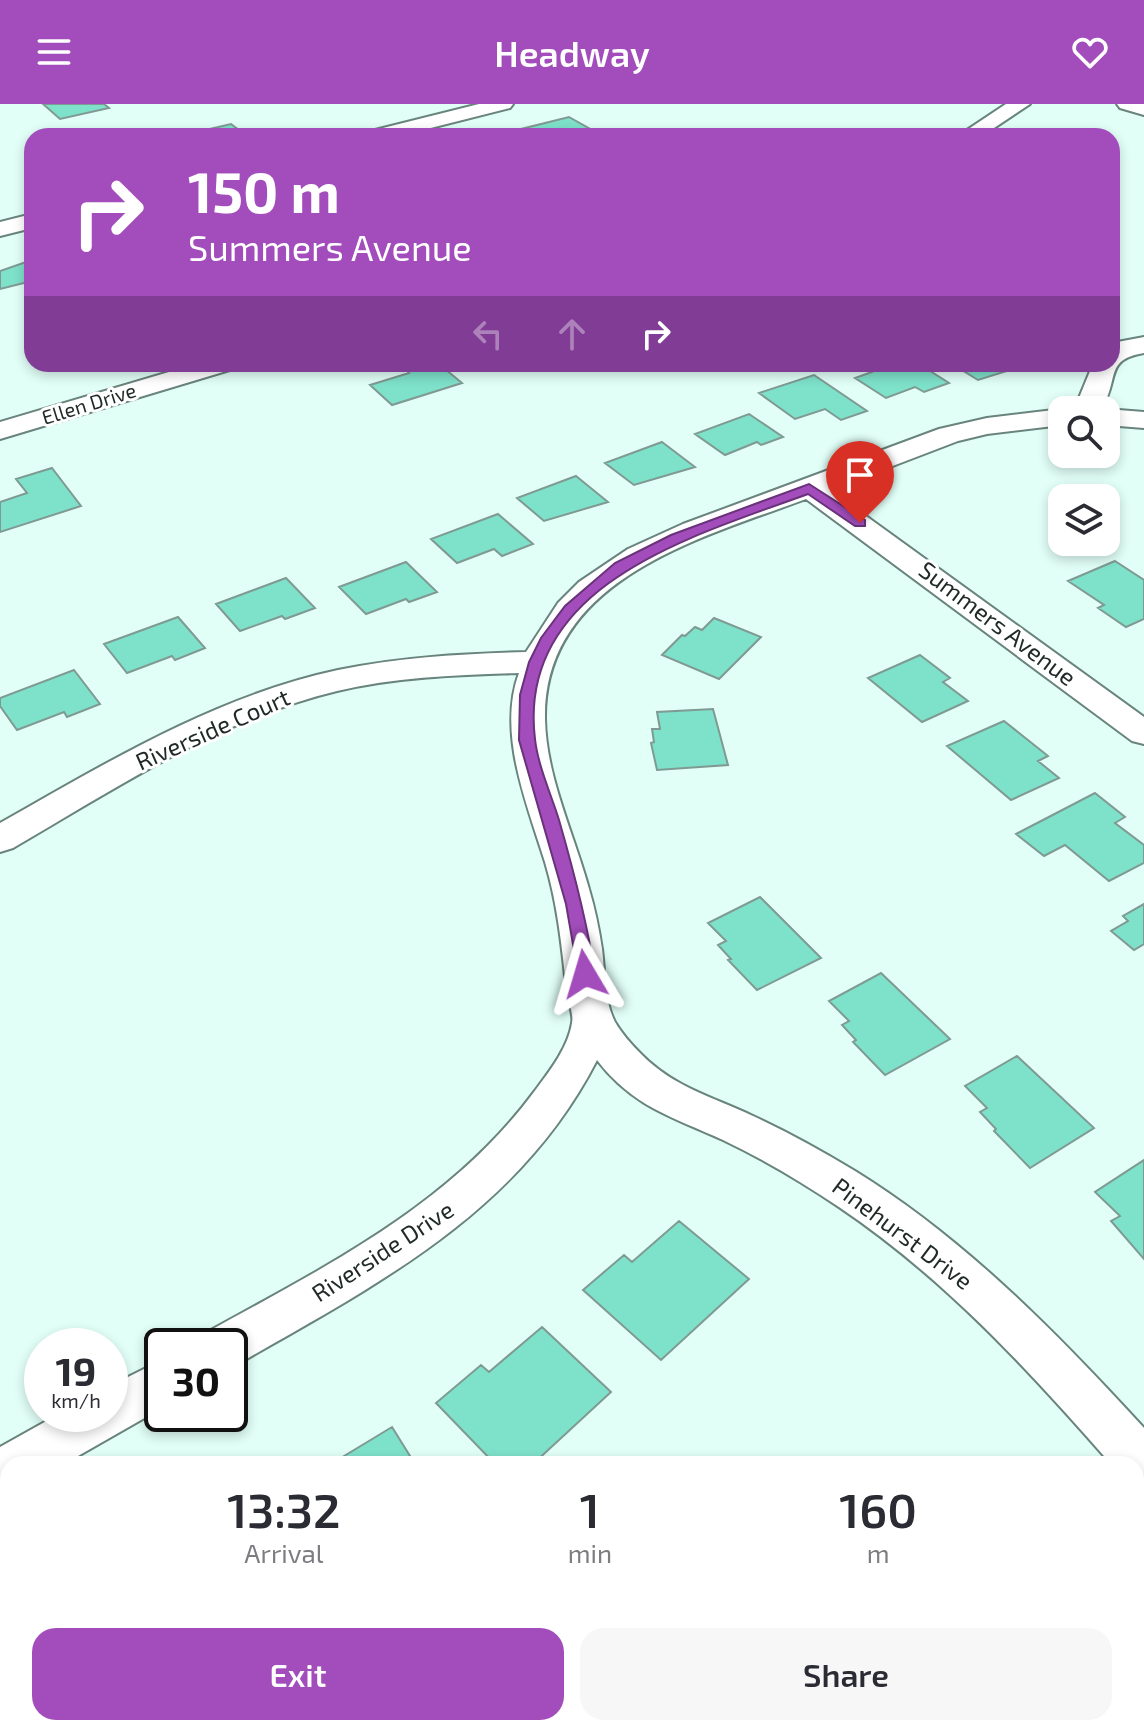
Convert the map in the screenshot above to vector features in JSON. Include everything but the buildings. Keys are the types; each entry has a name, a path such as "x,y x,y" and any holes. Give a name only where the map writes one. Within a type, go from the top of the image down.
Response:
{"street":[{"path":"406,128 503,104"},
{"path":"981,128 1020,104"},
{"path":"1127,104 1144,109"},
{"path":"0,229 24,223"},
{"path":"1120,349 1144,345"},
{"name":"Ellen Drive","path":"0,431 197,372"},
{"path":"1096,396 1100,372"},
{"path":"1120,418 1144,420"},
{"path":"593,1020 587,1000 583,948 575,904 527,740 528,695 537,662 549,638 570,609 620,566 676,538 949,435 999,424 1048,419"},
{"name":"Summers Avenue","path":"809,488 1144,733"},
{"name":"Riverside Court","path":"0,839 139,762 235,715 283,696 334,681 386,672 462,664 537,662"},
{"name":"Riverside Drive","path":"248,1333 406,1242 485,1182 539,1122 571,1073 593,1020"},
{"name":"Pinehurst Drive","path":"593,1020 622,1063 667,1098 743,1130 817,1170 872,1205 942,1260 994,1306 1136,1456"},
{"path":"31,1456 74,1432"}],"route":[{"path":"585,974 575,904 527,740 528,695 537,662 549,638 570,609 620,566 676,538 809,488 860,523"}]}
